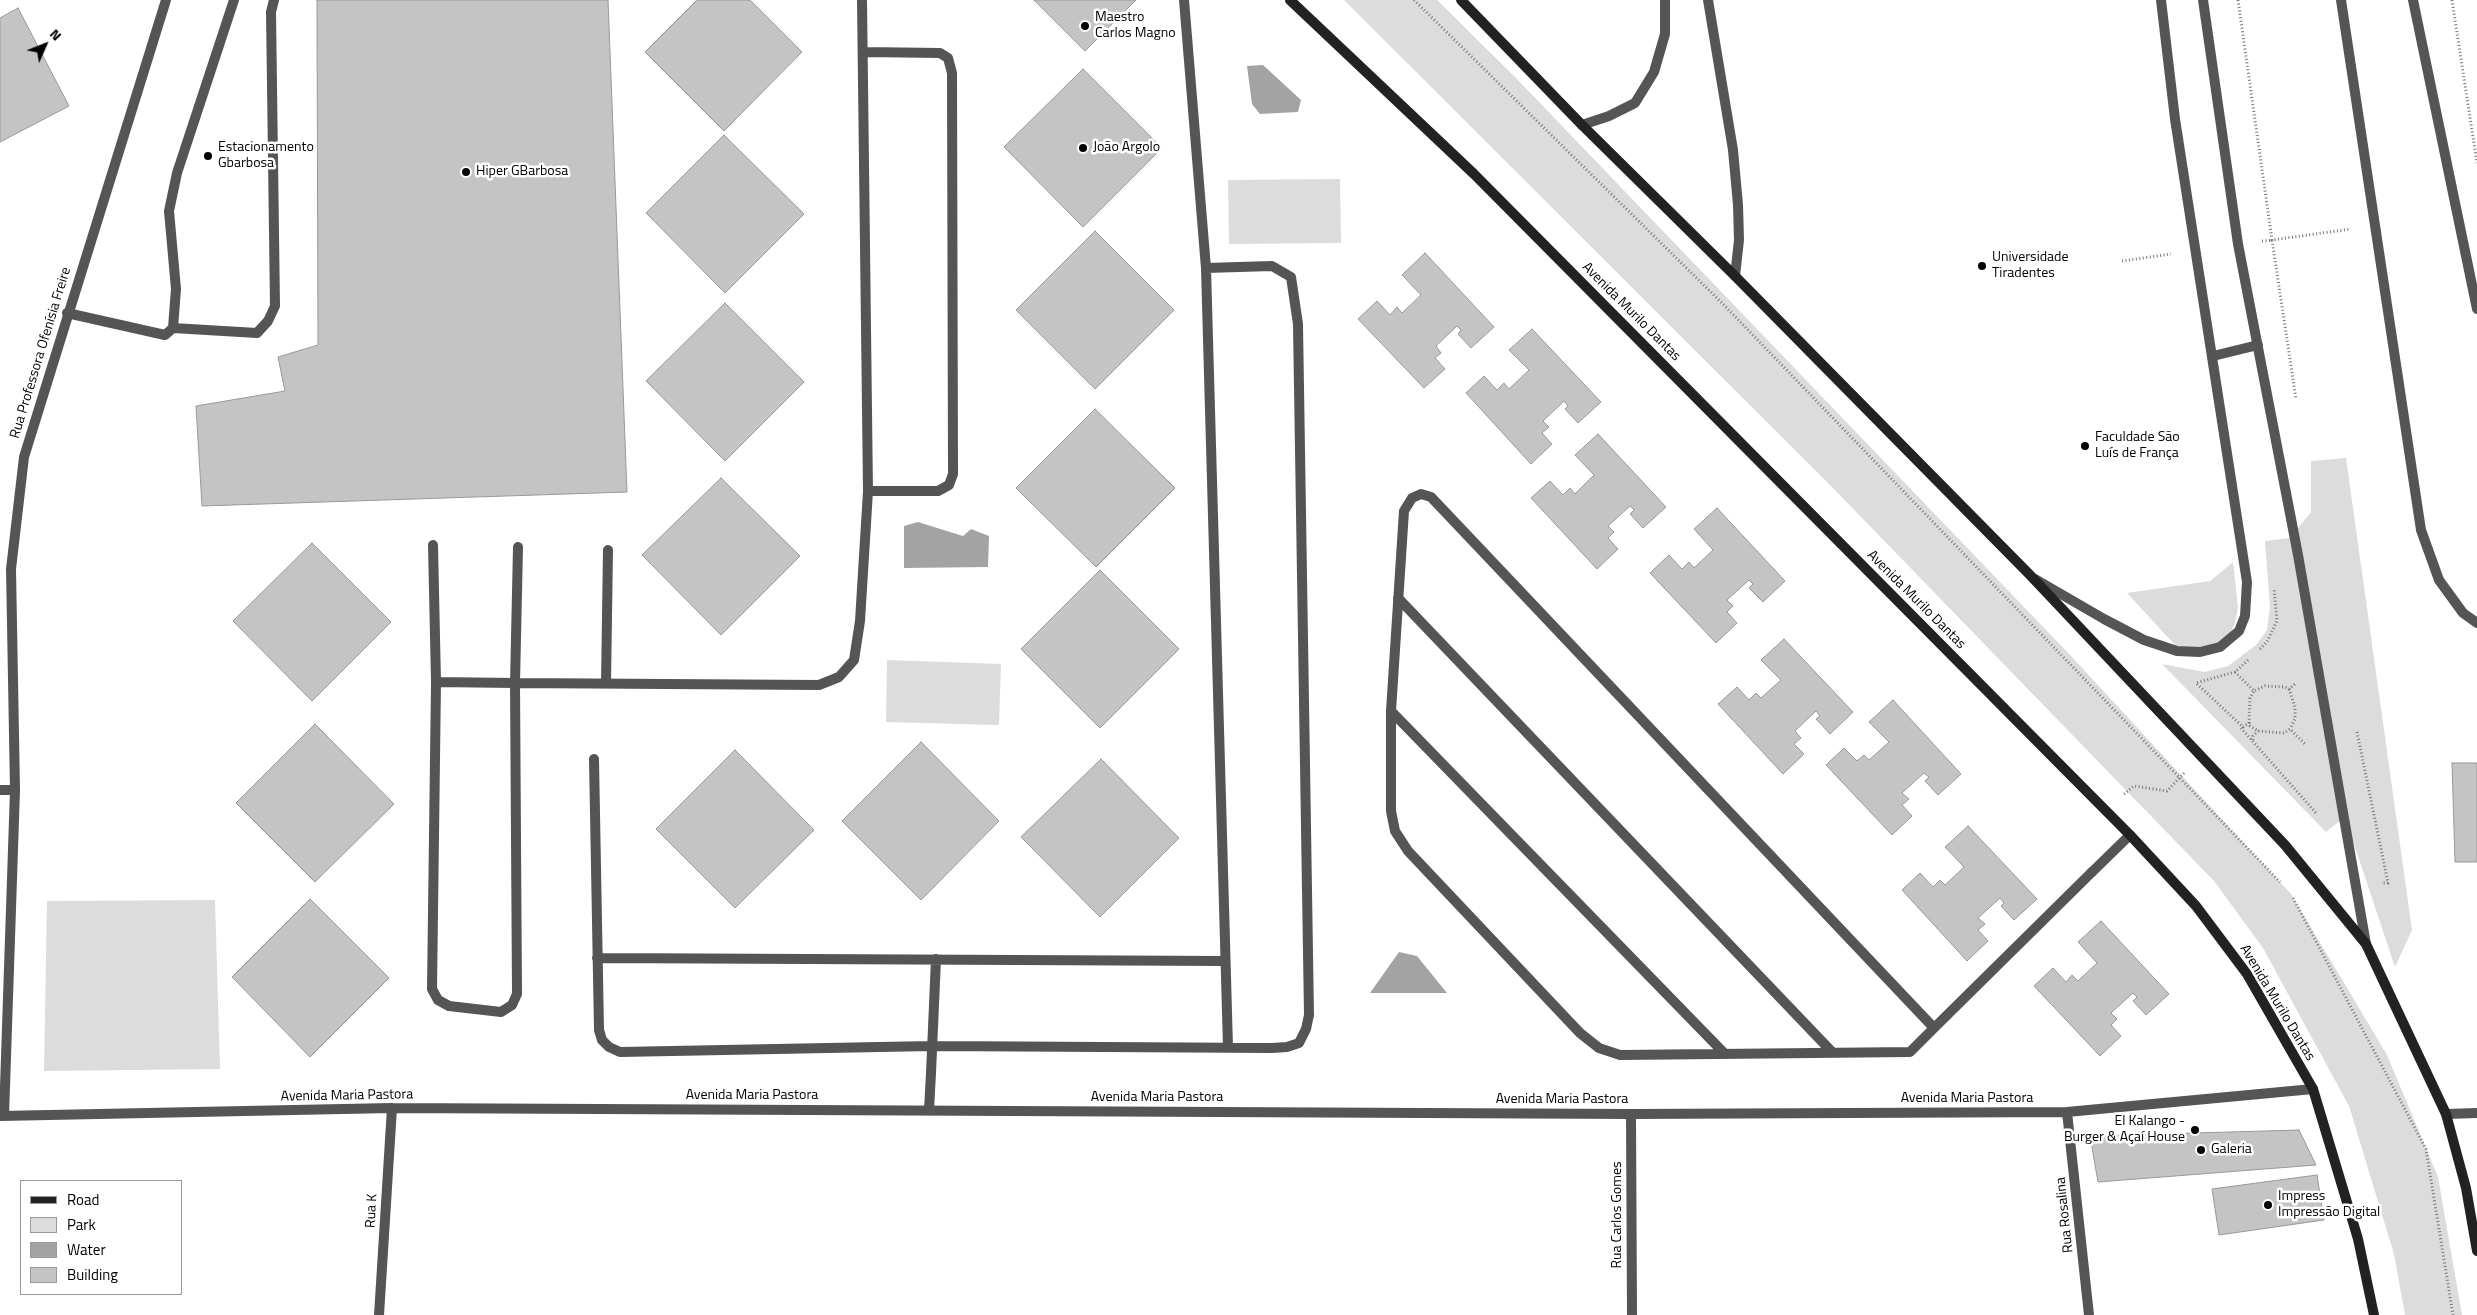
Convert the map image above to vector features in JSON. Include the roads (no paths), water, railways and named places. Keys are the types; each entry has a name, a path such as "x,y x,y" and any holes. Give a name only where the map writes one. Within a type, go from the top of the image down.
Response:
{"main road":[{"name":"Avenida Murilo Dantas","path":"1290,0 1474,174 2130,835 2196,906 2247,974 2313,1089 2358,1239 2374,1315"},
{"path":"1461,0 1582,125 2030,575 2286,845 2366,944 2446,1114 2466,1188 2477,1251"}],"street":[{"name":"Rua Professora Ofenísia Freire","path":"2,1116 15,790 12,560 24,458 67,313 166,0"},
{"path":"67,313 165,335 173,328 176,289 169,211 177,173 234,0"},
{"path":"173,328 256,333 268,321 275,306 271,12 274,0"},
{"path":"436,682 819,685 839,677 854,660 860,621 868,491 862,0"},
{"path":"1184,0 1206,268 1228,1048"},
{"path":"1582,125 1610,116 1635,103 1654,72 1665,34 1665,0"},
{"path":"1708,0 1735,168 1738,240 1734,276"},
{"path":"2030,575 2104,620 2144,640 2177,651 2200,652 2220,647 2239,631 2245,616 2247,582 2175,119 2161,0"},
{"path":"2203,0 2238,244 2258,345 2366,944"},
{"path":"2341,0 2421,530 2439,580 2463,613 2477,623"},
{"path":"2413,0 2477,309"},
{"path":"864,52 940,53 948,58 951,65 952,83 954,474 949,485 938,491 868,491"},
{"path":"594,760 600,1030 602,1040 609,1047 620,1052 932,1046 1272,1048 1287,1047 1299,1042 1306,1029 1309,1016 1298,324 1291,277 1272,266 1206,268"},
{"path":"2213,356 2258,345"},
{"path":"1934,1028 1438,504 1431,497 1422,494 1412,498 1404,511 1391,711 1391,811 1395,832 1408,851 1580,1033 1599,1048 1620,1055 1910,1052 2130,835"},
{"path":"434,545 436,682 432,989 438,1000 449,1006 501,1012 512,1004 516,994 515,683 518,547"},
{"path":"606,683 608,550"},
{"path":"1398,598 1833,1053"},
{"path":"1391,711 1725,1054"},
{"path":"0,790 15,790"},
{"path":"597,958 1225,962"},
{"path":"929,1110 936,960"},
{"name":"Avenida Maria Pastora","path":"2,1116 392,1108 1631,1114 2067,1112 2313,1089"},
{"name":"Rua K","path":"379,1315 392,1108"},
{"name":"Rua Rosalina","path":"2067,1112 2089,1315"},
{"path":"2446,1114 2477,1113"},
{"name":"Rua Carlos Gomes","path":"1631,1114 1632,1315"}],"water":[{"path":"1263,65 1301,100 1298,112 1260,114 1252,104 1247,66"},
{"path":"918,522 963,536 971,529 989,536 988,567 904,568 904,526"},
{"path":"1399,952 1417,956 1447,993 1370,993"}],"place":[{"name":"Maestro Carlos Magno","path":"1085,26"},
{"name":"João Argolo","path":"1083,148"},
{"name":"Estacionamento Gbarbosa","path":"208,156"},
{"name":"Hiper GBarbosa","path":"466,172"},
{"name":"Universidade Tiradentes","path":"1982,266"},
{"name":"Faculdade São Luís de França","path":"2085,446"},
{"name":"El Kalango - Burger & Açaí House","path":"2195,1130"},
{"name":"Galeria","path":"2201,1150"},
{"name":"Impress Impressão Digital","path":"2268,1205"}]}
